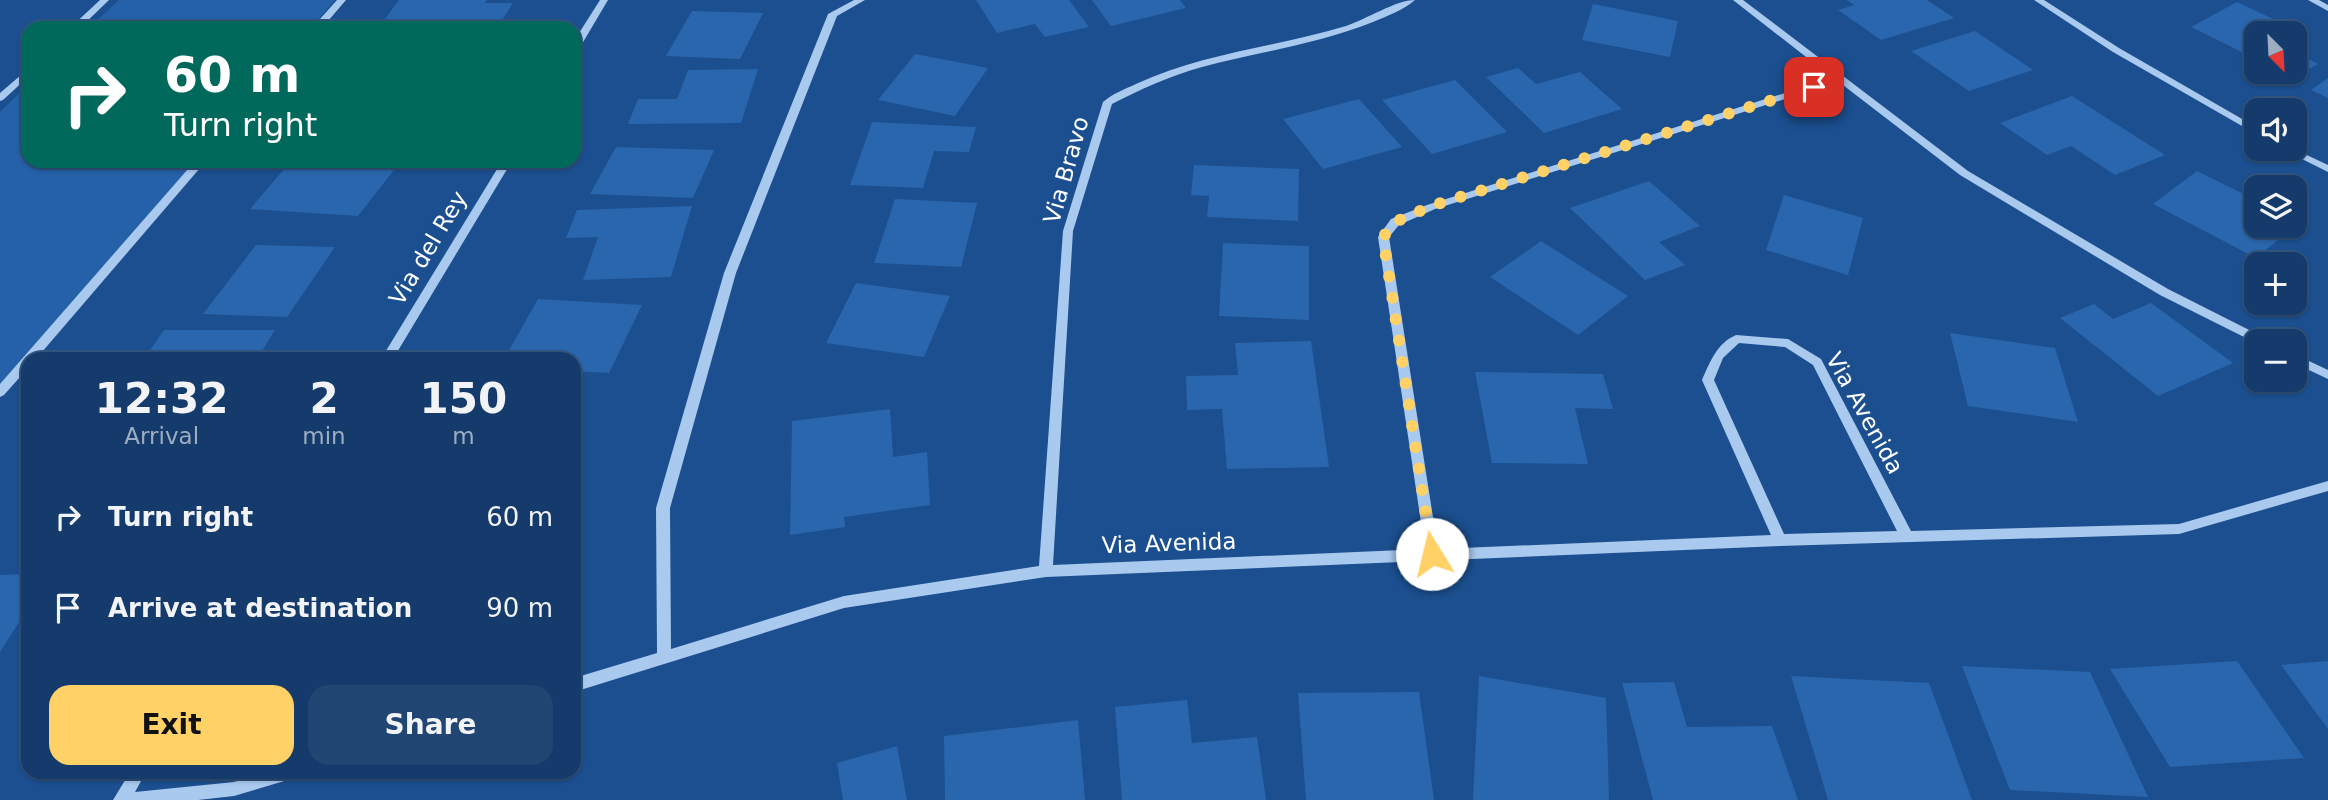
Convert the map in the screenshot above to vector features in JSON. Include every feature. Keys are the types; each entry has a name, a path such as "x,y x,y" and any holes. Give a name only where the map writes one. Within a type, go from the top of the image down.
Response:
{"street":[{"path":"82,21 105,0"},
{"path":"323,21 342,0"},
{"path":"581,38 604,0"},
{"path":"664,657 663,508 730,273 833,14 861,0"},
{"name":"Via Bravo","path":"1046,571 1068,232 1108,102 1164,75 1351,26 1389,13 1411,0"},
{"path":"1737,0 1964,173 2164,292 2244,332"},
{"path":"2038,0 2116,50 2244,124"},
{"path":"2312,0 2328,8"},
{"path":"0,98 21,78"},
{"path":"1432,554 1383,237 1395,222 1431,206 1840,79"},
{"path":"2307,159 2328,169"},
{"path":"34,352 195,168"},
{"name":"Via del Rey","path":"391,352 503,168"},
{"name":"Via Avenida","path":"1780,540 1709,380 1717,356 1736,339 1788,343 1816,362 1907,537"},
{"path":"2307,364 2328,375"},
{"path":"0,392 21,367"},
{"name":"Via Avenida","path":"581,683 844,602 1046,571 1780,540 2179,529 2328,486"},
{"path":"123,800 134,779"},
{"path":"123,800 234,789 268,779"}],"shaded area":[{"path":"119,0 335,0 317,21 96,21"},
{"path":"21,92 21,168 190,168 30,352 21,352 21,363 0,387 0,112"}],"building":[{"path":"399,0 487,0 485,3 513,3 502,20 384,20"},
{"path":"976,0 1069,0 1089,27 1045,37 1035,24 997,33"},
{"path":"1092,0 1180,0 1186,8 1111,26"},
{"path":"1847,0 1927,0 1954,18 1881,40 1838,10 1854,5"},
{"path":"2237,2 2277,21 2244,21 2244,53 2191,27"},
{"path":"1593,4 1678,21 1670,57 1582,40"},
{"path":"692,11 763,13 740,59 666,56"},
{"path":"1975,31 2033,70 1969,91 1911,51"},
{"path":"915,54 988,68 955,116 878,100"},
{"path":"2307,58 2318,64 2307,70"},
{"path":"1518,68 1536,84 1580,72 1622,109 1544,133 1486,77"},
{"path":"758,69 741,123 628,124 638,99 677,99 688,70"},
{"path":"2328,78 2328,98 2311,90"},
{"path":"1455,80 1507,132 1432,154 1382,100"},
{"path":"2072,96 2165,155 2115,175 2071,146 2047,155 2000,123"},
{"path":"1359,99 1402,147 1323,169 1283,119"},
{"path":"872,122 976,127 969,152 934,151 923,188 850,185"},
{"path":"616,147 714,150 693,198 590,194"},
{"path":"1194,165 1299,169 1298,221 1207,217 1209,196 1191,195"},
{"path":"285,168 395,168 358,216 250,209"},
{"path":"2197,171 2244,194 2244,238 2280,238 2263,252 2245,252 2153,204"},
{"path":"1649,181 1700,226 1659,242 1685,265 1645,280 1570,208"},
{"path":"1784,195 1863,218 1848,275 1766,250"},
{"path":"895,199 977,203 961,267 874,263"},
{"path":"692,206 671,277 583,280 598,237 566,238 577,210"},
{"path":"1541,241 1628,296 1578,335 1490,277"},
{"path":"1223,243 1309,246 1309,320 1219,316"},
{"path":"256,245 335,247 287,317 203,314"},
{"path":"856,283 950,296 924,357 826,343"},
{"path":"538,299 642,305 609,373 581,371 581,352 508,352"},
{"path":"2151,303 2233,363 2158,396 2060,318 2094,304 2113,319"},
{"path":"164,330 275,330 261,352 149,352"},
{"path":"1950,333 2055,348 2078,422 1968,406"},
{"path":"1311,341 1329,467 1227,469 1222,409 1187,410 1186,376 1238,375 1235,343"},
{"path":"1475,372 1603,374 1613,409 1575,408 1588,464 1492,463"},
{"path":"890,409 893,457 927,452 930,505 844,517 845,527 790,535 792,421"},
{"path":"21,574 21,622 0,652 0,575"},
{"path":"2237,661 2304,758 2170,767 2110,669"},
{"path":"2328,661 2328,729 2281,665"},
{"path":"1962,666 2090,672 2148,797 2010,790"},
{"path":"1479,676 1606,698 1609,800 1473,800"},
{"path":"1791,676 1929,683 1972,800 1828,800"},
{"path":"1674,682 1687,727 1772,726 1798,800 1653,800 1622,683"},
{"path":"1419,692 1434,800 1306,800 1298,693"},
{"path":"1187,700 1192,743 1257,737 1266,800 1122,800 1115,707"},
{"path":"1078,720 1085,800 945,800 944,736"},
{"path":"897,746 907,800 843,800 837,763"}],"route":[{"path":"1432,554 1383,237 1395,222 1431,206 1814,87"}]}
